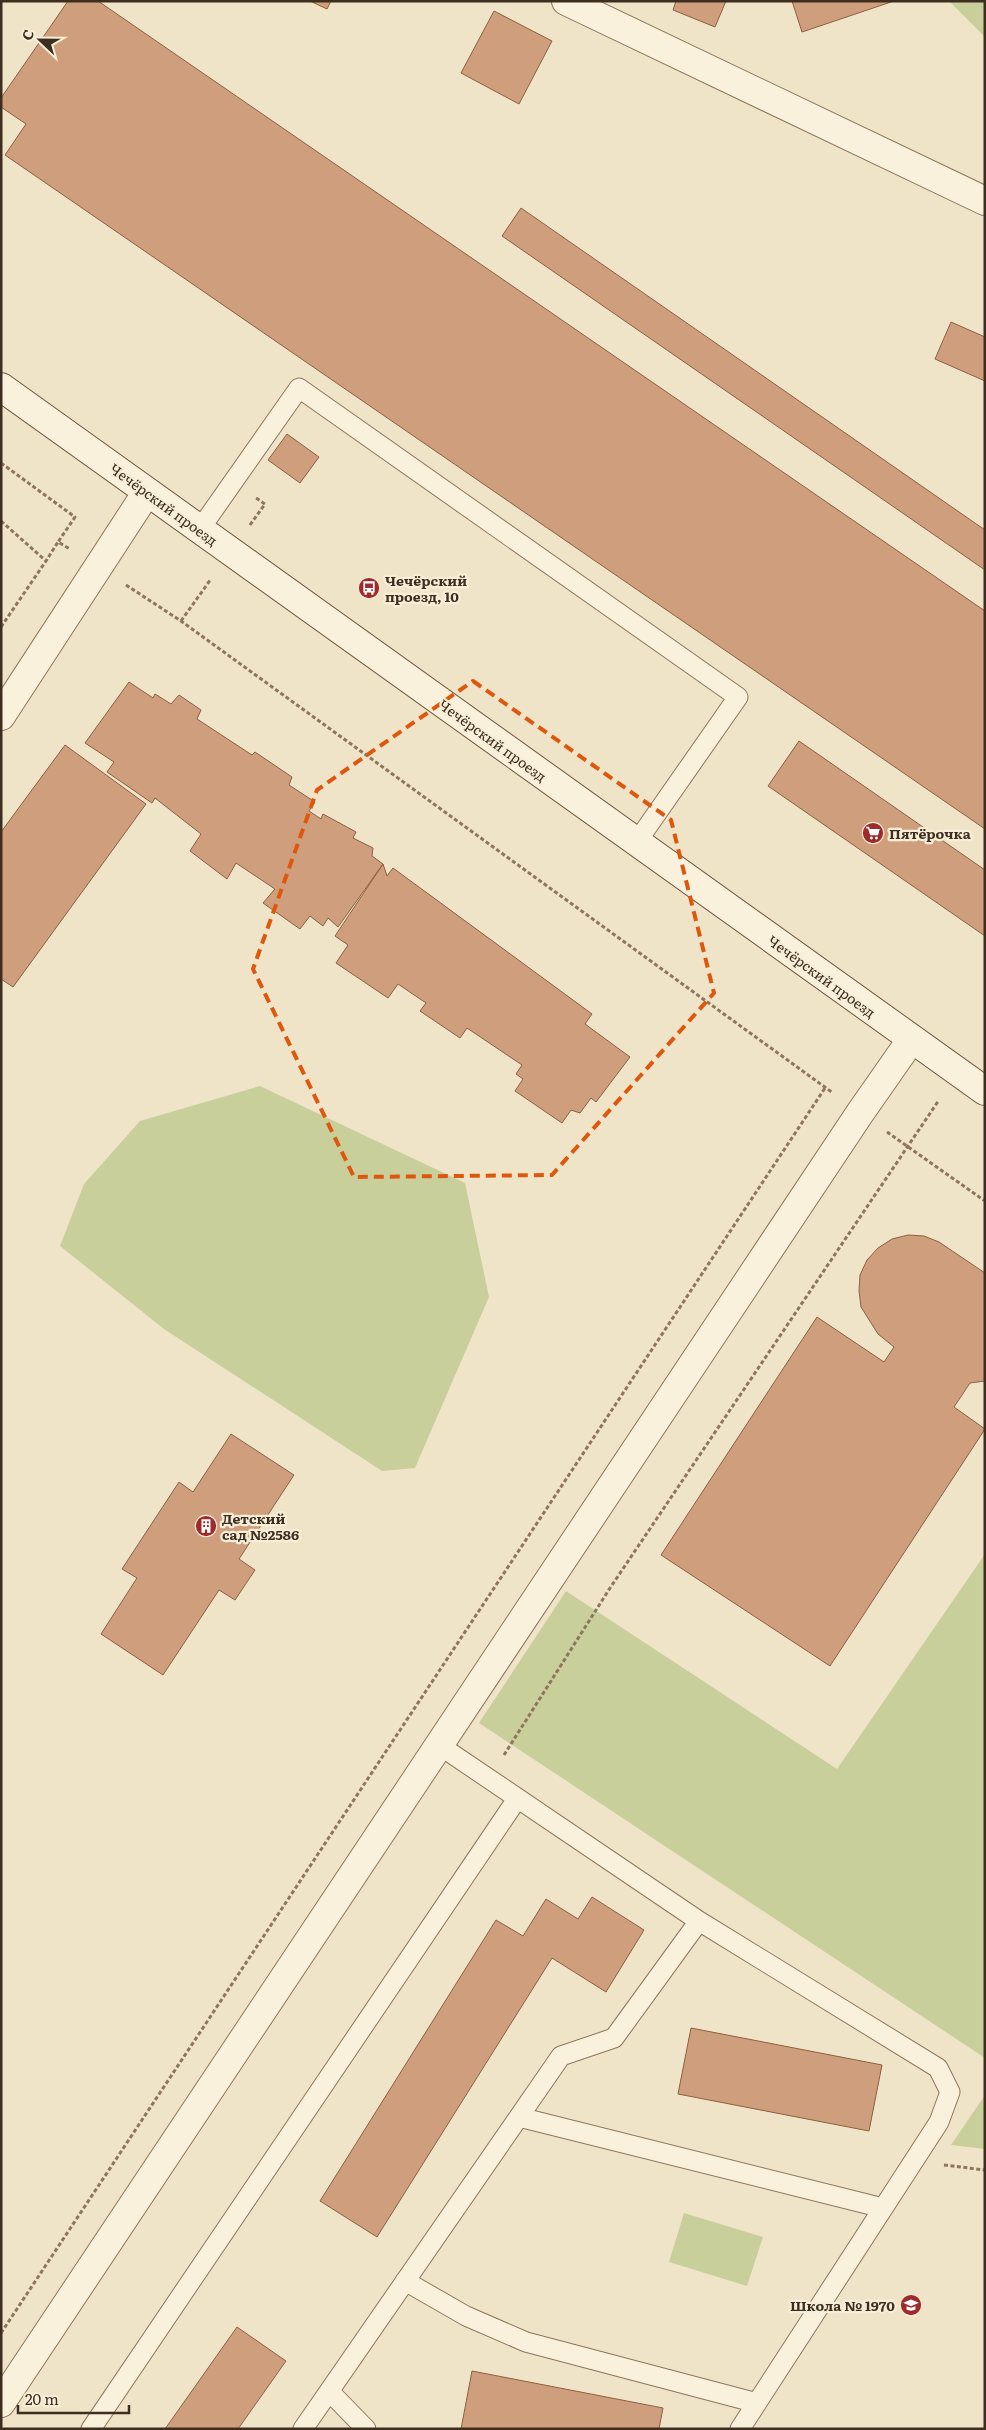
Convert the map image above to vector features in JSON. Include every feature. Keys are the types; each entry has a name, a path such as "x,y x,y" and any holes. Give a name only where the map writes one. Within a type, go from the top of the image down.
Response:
{"street":[{"path":"566,1 985,201"},
{"name":"Чечёрский проезд","path":"1,387 985,1092"},
{"path":"1,716 147,492"},
{"path":"1,2403 860,1113 911,1040"}],"lane":[{"path":"200,529 299,388 738,697 636,842"},
{"path":"439,1745 698,1921 938,2068 950,2092 939,2122 740,2429"},
{"path":"91,2429 517,1799"},
{"path":"303,2429 561,2056 614,2038 698,1921"},
{"path":"519,2117 883,2208"},
{"path":"405,2281 466,2316 526,2342 757,2403"},
{"path":"329,2391 366,2429"}],"path":[{"path":"1,463 75,517 1,627"},
{"path":"1,521 46,561"},
{"path":"58,542 181,621 860,1113 985,1201"},
{"path":"488,1779 610,1588 957,1072"},
{"path":"1,2333 826,1088"},
{"path":"914,2162 985,2170"}],"highlighted area":[{"path":"473,681 671,820 714,993 552,1175 354,1177 253,969 317,790"}],"green space":[{"path":"949,1 985,1 985,37"},
{"path":"260,1086 465,1183 489,1297 415,1468 382,1471 164,1329 60,1246 84,1184 140,1121"},
{"path":"985,1554 985,2058 479,1723 566,1591 837,1769"},
{"path":"985,2095 985,2149 951,2145"},
{"path":"684,2213 763,2237 747,2286 669,2262"}],"building":[{"path":"68,1 98,1 985,611 985,829 5,155 26,124 1,107 1,98"},
{"path":"310,1 331,1 327,9"},
{"path":"676,1 726,1 715,27 673,10"},
{"path":"792,1 894,1 802,32"},
{"path":"494,11 552,41 519,104 461,73"},
{"path":"521,208 985,530 985,570 502,236"},
{"path":"951,322 985,337 985,381 935,359"},
{"path":"287,434 319,457 300,483 268,460"},
{"path":"129,682 153,698 155,694 171,704 179,695 201,710 197,719 252,755 255,752 292,777 289,785 315,802 309,811 321,819 323,814 356,832 353,838 373,848 372,856 383,864 338,927 328,918 323,926 310,916 300,929 263,903 275,889 236,863 227,879 190,851 201,834 155,798 152,803 107,772 114,762 85,743"},
{"path":"799,741 985,870 985,936 768,786"},
{"path":"65,745 146,804 13,987 1,979 1,832"},
{"path":"383,864 387,876 393,868 592,1014 585,1024 630,1057 596,1102 591,1098 580,1113 571,1110 562,1123 515,1091 523,1079 516,1074 522,1065 467,1028 460,1038 420,1011 426,1003 398,984 388,998 336,963 348,945 335,936"},
{"path":"908,1235 924,1236 939,1242 985,1273 985,1381 970,1383 954,1407 985,1429 830,1666 661,1555 817,1317 884,1362 894,1347 878,1334 861,1307 860,1275 867,1260 878,1248 892,1239"},
{"name":"Детский сад №2586","path":"231,1434 294,1475 239,1559 255,1570 235,1600 219,1590 163,1675 101,1634 137,1578 122,1569 179,1482 193,1492"},
{"path":"592,1897 644,1930 606,1992 552,1958 377,2237 320,2201 496,1920 523,1936 546,1899 578,1919"},
{"path":"691,2028 882,2065 869,2131 678,2094"},
{"path":"237,2327 286,2361 238,2429 165,2429"},
{"path":"472,2371 663,2408 659,2429 461,2429"}],"place":[{"name":"Чечёрский проезд, 10","path":"369,588"},
{"name":"Пятёрочка","path":"873,833"},
{"name":"Детский сад №2586","path":"206,1526"},
{"name":"Школа № 1970","path":"911,2305"}]}
